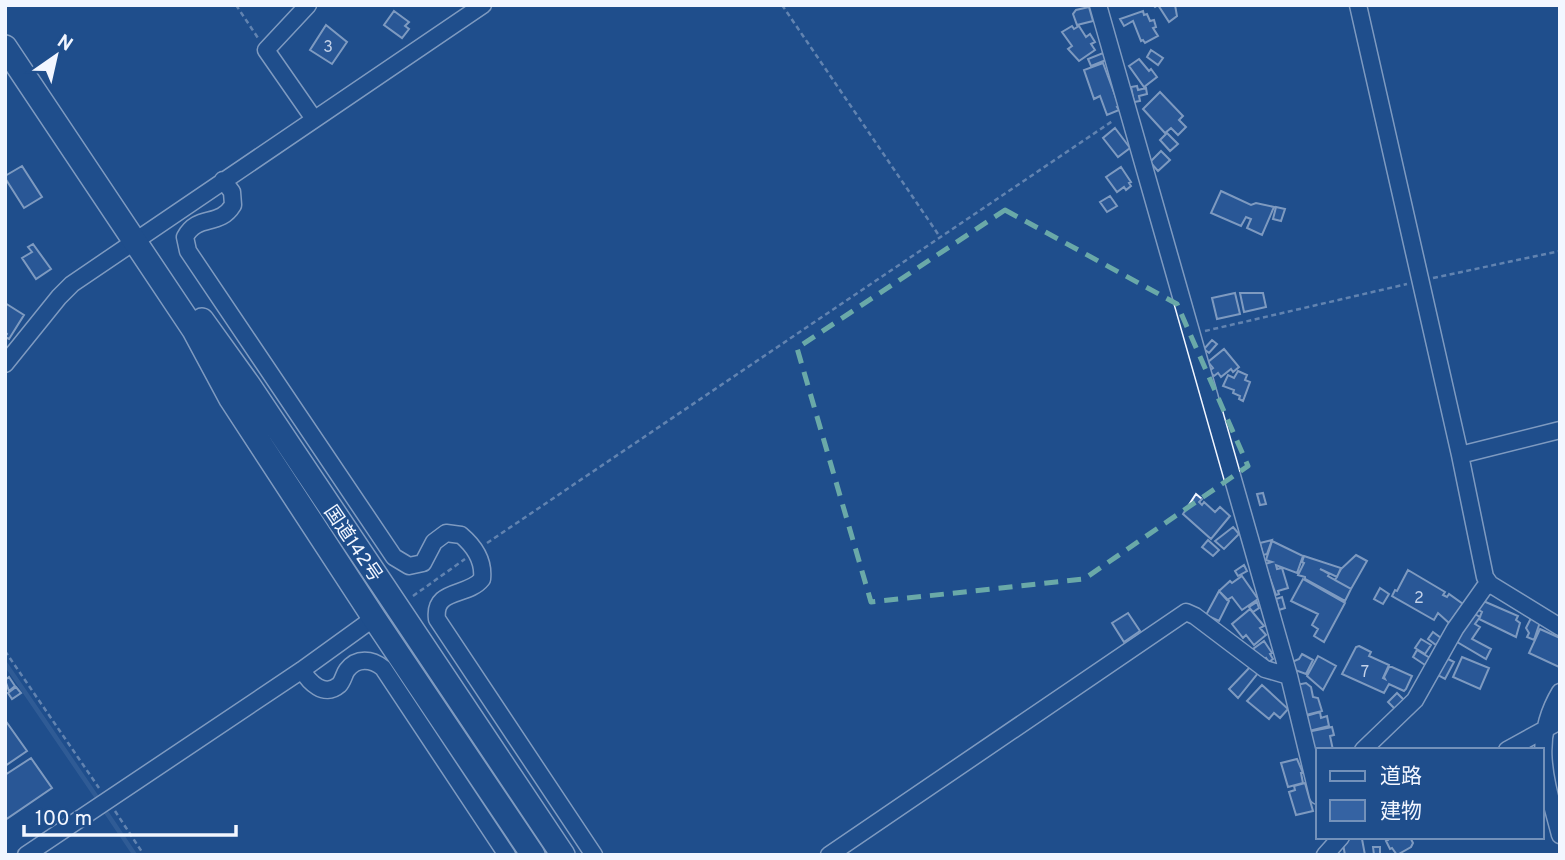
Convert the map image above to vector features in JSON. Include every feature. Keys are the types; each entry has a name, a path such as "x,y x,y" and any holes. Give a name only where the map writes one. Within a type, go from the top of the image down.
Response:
{"highway":[{"name":"国道142号","path":"5,47 194,330 231,399 374,618 533,855"},
{"name":"国道142号","path":"135,240 161,263 248,384 563,855"}],"street":[{"path":"308,5 266,50 314,119"},
{"path":"5,364 64,291 223,180 484,5"},
{"path":"1098,5 1289,676 1316,788"},
{"path":"1358,5 1485,577 1490,584 1560,627"},
{"path":"223,180 232,192 233,205 224,216 193,226 185,237 188,251 394,557 409,566 423,563 434,542 446,533 461,535 475,551 482,563 482,579 471,589 446,595 441,599 437,606 436,619 594,855"},
{"path":"1460,455 1560,430"},
{"path":"1365,748 1415,700 1455,629 1484,588 1490,584"},
{"path":"829,855 1186,612 1265,669 1289,676"},
{"path":"26,855 302,670 374,618"},
{"path":"302,670 319,689 331,689 339,685 347,670 356,663 364,660 375,662 383,668 507,855"},
{"path":"1560,692 1544,730 1545,780 1560,835"},
{"path":"1511,748 1560,722"}],"path":[{"path":"236,5 266,50"},
{"path":"782,5 940,237"},
{"path":"395,606 1129,111"},
{"path":"1192,334 1560,251"},
{"path":"5,651 144,855"}],"highlighted area":[{"path":"1005,210 1177,304 1248,466 1084,579 871,602 797,348"}],"building":[{"path":"1158,5 1175,5 1177,16 1169,22"},
{"path":"1089,7 1093,21 1077,25 1073,14 1076,10"},
{"path":"394,11 409,22 405,26 409,29 402,38 384,25"},
{"path":"1143,11 1150,21 1154,20 1156,27 1153,28 1158,36 1145,43 1141,41 1133,21 1124,26 1120,19"},
{"path":"326,25 347,42 332,64 310,50"},
{"path":"1072,26 1074,29 1079,26 1086,37 1090,34 1095,42 1091,44 1095,50 1079,61 1068,49 1072,46 1062,32"},
{"path":"1151,50 1163,58 1158,65 1147,57"},
{"path":"1103,53 1106,60 1091,66 1088,59"},
{"path":"1139,59 1157,77 1144,87 1129,66"},
{"path":"1103,63 1119,106 1119,110 1107,115 1100,96 1094,99 1084,70"},
{"path":"1137,86 1138,90 1146,88 1147,94 1139,96 1140,101 1134,102 1131,87"},
{"path":"1160,92 1183,116 1179,120 1186,127 1178,135 1171,128 1165,133 1143,109"},
{"path":"1115,128 1130,148 1118,157 1103,138"},
{"path":"1167,133 1178,144 1170,151 1160,140"},
{"path":"1161,151 1170,160 1158,171 1150,162"},
{"path":"22,166 42,197 24,208 5,178"},
{"path":"1121,167 1131,186 1117,192 1106,177"},
{"path":"1221,191 1251,205 1256,203 1274,207 1262,235 1247,228 1251,219 1246,217 1241,226 1211,213"},
{"path":"1110,196 1117,206 1107,212 1100,202"},
{"path":"1276,207 1285,209 1281,221 1273,219"},
{"path":"33,244 51,269 36,279 22,258 32,252 28,247"},
{"path":"1235,293 1240,314 1217,319 1212,298"},
{"path":"1240,293 1263,293 1266,307 1244,312"},
{"path":"5,303 24,315 9,339 5,337"},
{"path":"1212,340 1217,344 1209,353 1204,349"},
{"path":"1224,349 1239,367 1233,372 1231,369 1221,377 1218,373 1214,376 1209,371 1213,368 1208,362"},
{"path":"1238,371 1247,375 1245,380 1250,382 1243,401 1233,393 1234,390 1223,386 1228,375 1234,378"},
{"path":"1263,493 1266,504 1260,505 1257,494"},
{"path":"1196,494 1202,499 1199,502 1202,505 1204,502 1215,512 1220,507 1230,516 1211,539 1183,514"},
{"path":"1233,527 1239,534 1224,549 1215,541"},
{"path":"1208,540 1219,550 1213,556 1202,547"},
{"path":"1272,540 1267,554 1263,555 1260,543"},
{"path":"1272,541 1303,556 1297,573 1276,565 1277,569 1282,568 1288,588 1278,591 1279,594 1276,595 1265,564 1272,562 1266,560"},
{"path":"1356,555 1367,561 1351,589 1335,580 1341,569"},
{"path":"1304,556 1341,568 1337,577 1320,569 1351,589 1345,601 1298,575 1304,563"},
{"path":"1244,565 1247,571 1238,576 1235,571"},
{"path":"1408,570 1445,592 1443,595 1447,597 1449,594 1463,604 1449,623 1438,613 1434,620 1392,596"},
{"path":"1242,576 1258,599 1242,610 1232,597 1227,600 1219,591 1230,581 1232,583"},
{"path":"1303,579 1345,603 1324,642 1314,636 1318,629 1312,625 1318,614 1291,601"},
{"path":"1380,588 1389,594 1383,604 1374,599"},
{"path":"1219,591 1229,601 1219,621 1206,615"},
{"path":"1282,597 1285,608 1279,610 1276,599"},
{"path":"1481,600 1518,616 1516,620 1520,623 1516,637 1479,619 1482,612 1477,609"},
{"path":"1257,602 1259,608 1253,612 1249,607"},
{"path":"1250,609 1264,626 1260,628 1266,635 1254,645 1246,635 1243,638 1232,624"},
{"path":"1470,611 1480,617 1475,624 1480,627 1472,639 1491,649 1486,659 1452,639"},
{"path":"1128,613 1140,631 1124,642 1112,623"},
{"path":"1531,618 1540,622 1534,640 1527,637 1529,633 1526,628"},
{"path":"1540,629 1560,638 1559,667 1529,653"},
{"path":"1433,632 1441,638 1436,645 1428,639"},
{"path":"1421,639 1431,645 1425,654 1415,648"},
{"path":"1264,641 1272,653 1270,654 1273,659 1269,662 1266,658 1262,661 1253,649"},
{"path":"1359,646 1371,652 1369,656 1389,665 1383,678 1385,679 1389,667 1412,676 1406,689 1404,691 1389,684 1384,693 1342,674"},
{"path":"1417,650 1430,658 1425,665 1413,657"},
{"path":"1302,654 1313,660 1306,674 1295,670 1292,662"},
{"path":"1318,656 1336,666 1323,690 1307,676"},
{"path":"1444,657 1454,662 1445,679 1434,673"},
{"path":"1462,657 1489,668 1480,689 1453,677"},
{"path":"1251,666 1258,673 1238,698 1229,689"},
{"path":"9,677 15,686 9,691 5,680"},
{"path":"1306,683 1311,687 1313,697 1318,698 1322,711 1306,715 1296,685"},
{"path":"1262,685 1288,709 1280,718 1274,713 1269,719 1247,701"},
{"path":"16,687 21,693 12,699 8,693"},
{"path":"1397,693 1404,700 1395,709 1388,702"},
{"path":"1320,712 1321,718 1327,716 1329,726 1309,731 1306,716"},
{"path":"5,720 27,751 5,766"},
{"path":"1332,727 1334,735 1330,736 1333,748 1316,748 1316,761 1307,732"},
{"path":"31,758 52,788 5,820 5,775"},
{"path":"1297,759 1303,773 1303,783 1288,787 1281,763"},
{"path":"1305,783 1313,811 1296,815 1289,792 1295,790 1294,786"},
{"path":"1348,839 1362,839 1365,855 1345,855 1343,844"},
{"path":"1411,839 1413,843 1397,855 1390,849 1386,841"},
{"path":"1373,847 1380,847 1380,855 1374,855"}],"waterway":[{"path":"5,663 98,799"},
{"path":"104,809 135,855"}]}
